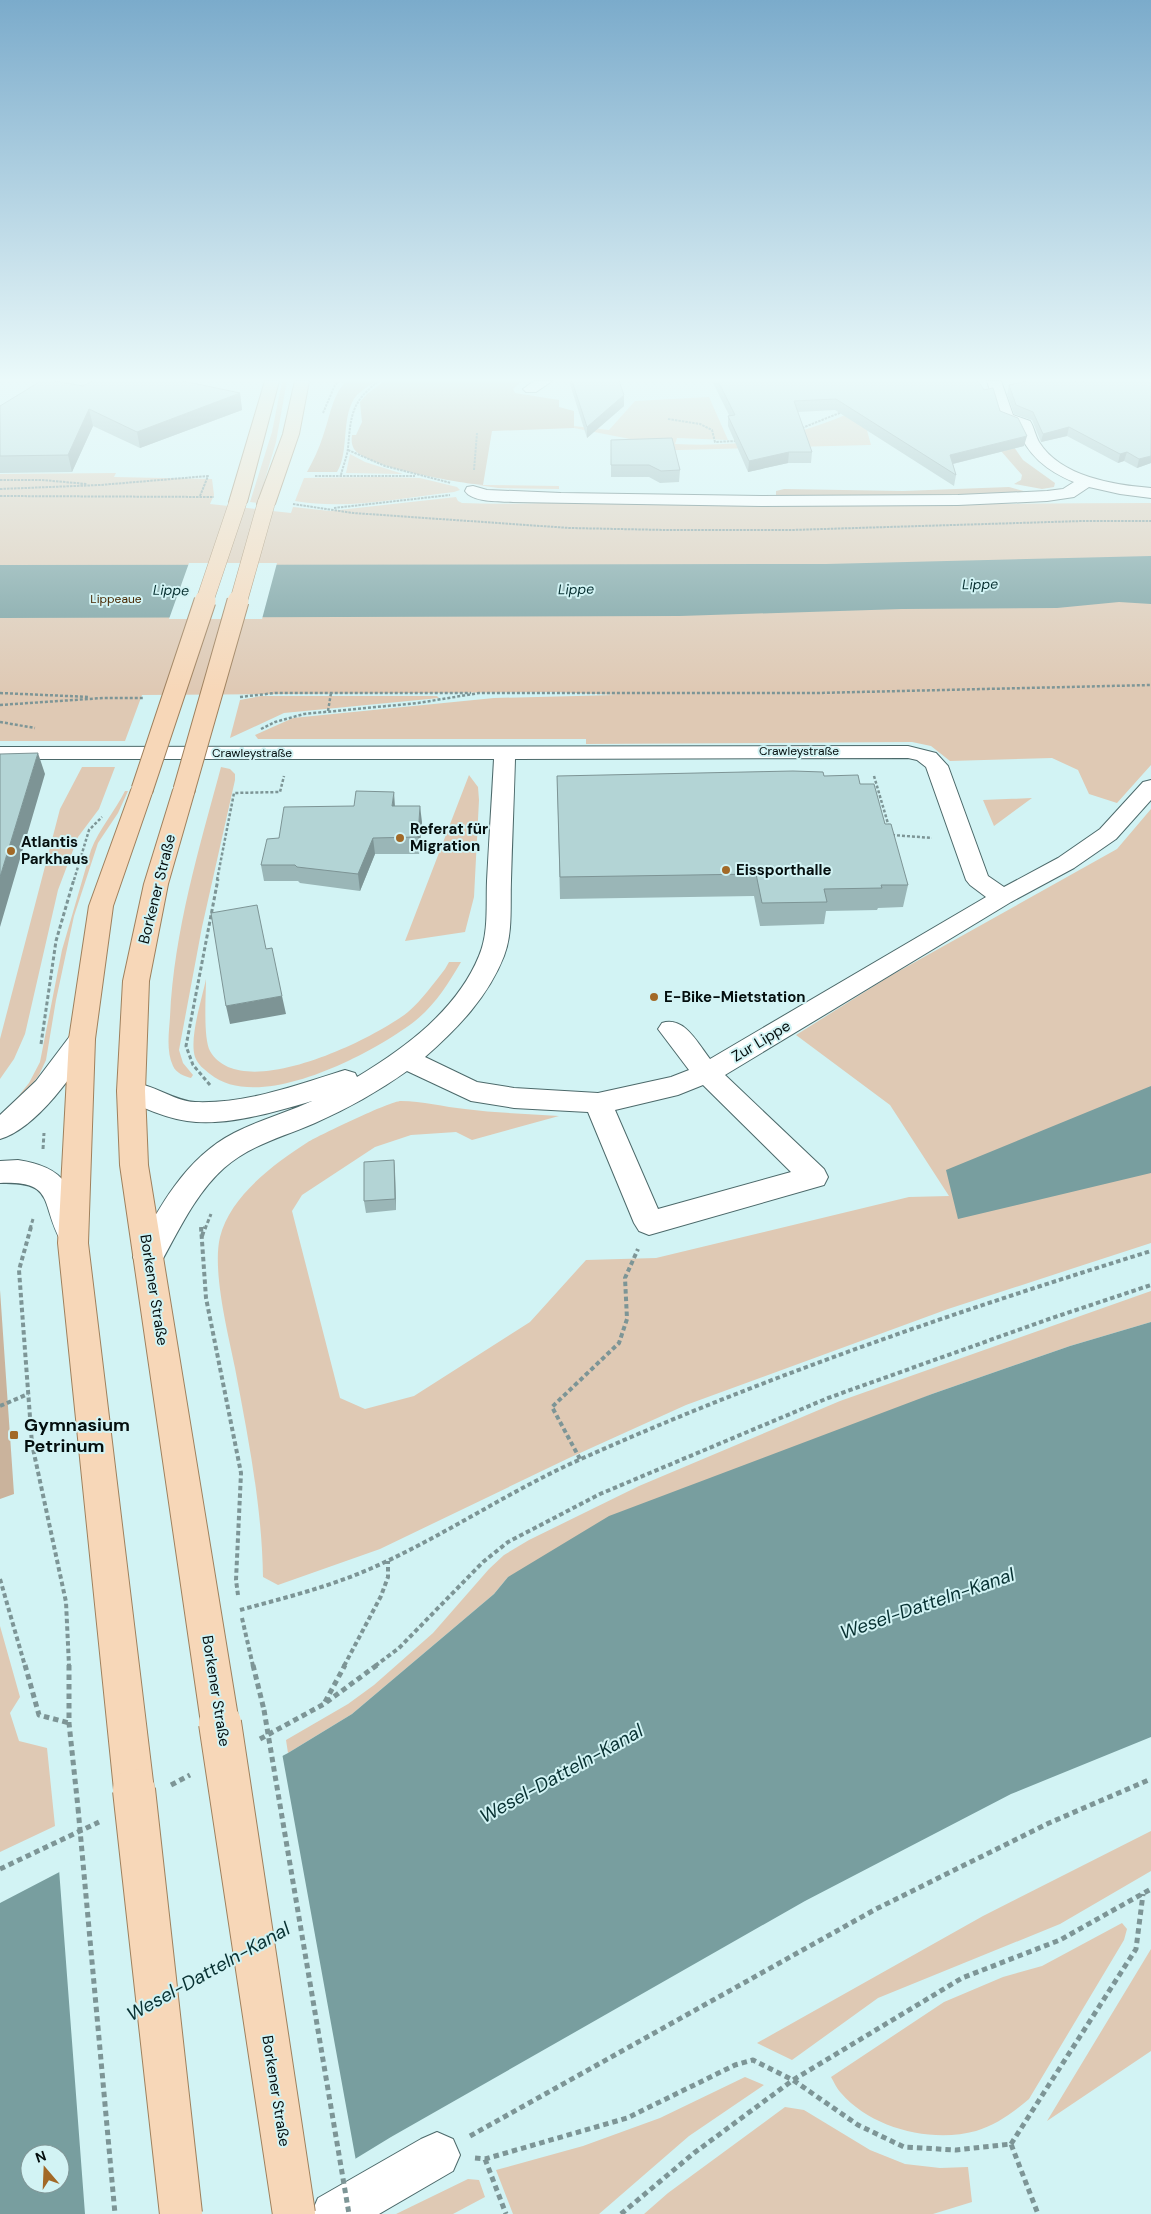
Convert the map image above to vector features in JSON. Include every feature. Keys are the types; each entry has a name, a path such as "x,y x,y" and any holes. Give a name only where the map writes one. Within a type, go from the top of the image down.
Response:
{"main road":[{"path":"181,2214 152,1788 73,1243 82,1039 101,906 142,790 234,484"},
{"name":"Borkener Straße","path":"279,484 275,503 156,884 136,981 131,1091 134,1164 148,1257 238,1732 294,2214"}],"street":[{"path":"473,491 486,495 513,498 761,501 958,500 1047,496 1068,492 1083,484"},
{"path":"1096,484 1117,490 1151,493"},
{"path":"148,1257 194,1182 225,1152 253,1134 304,1116 357,1091 440,1031 471,996 492,954 497,921 505,752"},
{"name":"Crawleystraße","path":"0,753 908,752 925,755 934,760 978,880 1003,897"},
{"name":"Zur Lippe","path":"404,1058 471,1091 514,1098 598,1103 678,1084 708,1073 1003,897 1066,863 1108,834 1151,786"},
{"path":"598,1103 649,1223 814,1177 708,1073 671,1029"},
{"path":"0,1128 14,1120 44,1090 82,1039"},
{"path":"131,1091 156,1102 183,1098 205,1112 251,1108 294,1098 404,1058"},
{"path":"0,1172 12,1171 42,1176 51,1182 61,1196 73,1243"},
{"path":"334,2214 437,2154"}],"path":[{"path":"92,484 100,485"},
{"path":"0,488 108,484"},
{"path":"200,496 205,484"},
{"path":"450,484 473,491"},
{"path":"473,484 473,491"},
{"path":"275,503 331,508 455,495 473,491"},
{"path":"0,496 200,496 229,500"},
{"path":"240,697 275,693 818,693 1151,685"},
{"path":"328,712 331,693"},
{"path":"259,730 274,721 290,716 432,702 479,693"},
{"path":"0,694 50,694 103,698"},
{"path":"0,705 103,698 149,698"},
{"path":"183,1098 214,1090 193,1065 186,1046 234,793 280,792 285,773"},
{"path":"873,774 892,836 962,840"},
{"path":"194,1182 202,1236 206,1298 241,1474 236,1580 240,1610 264,1710 349,2214"},
{"path":"580,1459 552,1407 619,1343 628,1318 625,1278 649,1223"},
{"path":"240,1610 326,1587 388,1561 580,1459 764,1384 1023,1290 1151,1251"},
{"path":"238,1732 324,1704 399,1648 484,1562 508,1542 600,1494 828,1398 1049,1319 1151,1285"},
{"path":"0,1406 28,1394"},
{"path":"324,1704 380,1596 388,1577 388,1561"},
{"path":"0,1579 39,1715 69,1724"},
{"path":"152,1788 195,1772"},
{"path":"437,2154 876,1909 1049,1823 1151,1779"},
{"path":"78,1808 115,2214"},
{"path":"0,1869 102,1821"},
{"path":"621,2214 694,2153 793,2080 962,1978 1060,1940 1151,1889"},
{"path":"1011,2144 1136,1948 1143,1894"},
{"path":"437,2154 485,2159 626,2118 735,2065 753,2060 793,2080 858,2124 904,2147 956,2150 1011,2144"},
{"path":"1011,2144 1038,2214"},
{"path":"485,2159 506,2214"}],"green space":[{"name":"Lippeaue","path":"0,484 213,484 214,495 210,504 291,513 293,507 330,511 456,497 462,503 496,504 1151,503 1151,765 1117,803 1089,794 1078,770 1052,758 950,761 931,746 912,742 586,744 586,739 258,739 255,735 293,718 494,698 616,695 556,692 142,695 125,741 0,741"},
{"path":"256,484 264,484 258,503 250,502"},
{"path":"302,484 446,484 457,487 460,490 354,504 295,501"},
{"path":"478,485 559,486 559,489 498,488"},
{"path":"261,696 437,696 439,698 284,713 230,738 240,700"},
{"path":"82,767 115,767 99,809 78,837 58,890 25,1034 14,1059 0,1079 0,1039 60,809"},
{"path":"221,767 230,769 235,774 235,780 202,927 179,1050 183,1063 193,1075 191,1078 176,1071 169,1054 172,985 189,890"},
{"path":"469,775 478,787 479,800 474,897 465,932 405,941"},
{"path":"125,791 128,791 118,813 98,843 74,916 56,1000 46,1060 39,1075 20,1100 16,1099 29,1083 40,1062 62,950 91,850"},
{"path":"1032,798 994,826 983,800"},
{"path":"1151,809 1151,1243 948,1309 686,1405 569,1458 380,1549 278,1585 263,1577 260,1524 254,1472 219,1284 218,1251 225,1222 233,1208 268,1170 315,1138 394,1102 417,1102 488,1112 559,1116 472,1140 456,1132 411,1135 375,1147 302,1195 292,1211 340,1398 365,1409 414,1396 530,1322 586,1260 656,1258 909,1197 949,1196 890,1105 796,1035 890,976 1117,849"},
{"path":"449,962 461,962 435,1001 415,1021 372,1049 315,1075 285,1084 257,1087 231,1085 210,1074 199,1065 195,1057 195,1029 206,979 206,1037 210,1051 226,1066 249,1071 277,1070 308,1062 339,1050 391,1024 408,1012 423,997"},
{"path":"1151,1291 1151,1322 1070,1346 932,1394 508,1577 494,1594 352,1714 288,1753 286,1740 348,1704 374,1685 433,1633 489,1569 504,1555 529,1540 639,1486 840,1401"},
{"path":"0,1626 20,1697 10,1713 19,1741 47,1748 55,1826 0,1852"},
{"path":"1151,1831 1151,1871 1060,1924 878,1998 792,2060 757,2043 983,1916"},
{"path":"1122,1923 1127,1929 1124,1940 1029,2099 998,2122 976,2131 959,2134 922,2134 904,2130 869,2116 840,2091 831,2077 944,2002 1003,1977 1042,1966"},
{"path":"1151,1949 1151,2051 1047,2121"},
{"path":"745,2077 764,2085 689,2136 599,2214 513,2214 496,2170 583,2146 660,2118"},
{"path":"785,2107 804,2110 870,2150 905,2164 940,2168 968,2167 972,2202 933,2214 644,2214 668,2193"},
{"path":"468,2179 479,2180 485,2197 453,2214 396,2214"}],"shaded area":[{"path":"1016,484 1055,484 1054,487 1042,489"},
{"path":"1009,487 1031,493 776,497 776,491 784,489 903,491"},
{"path":"0,1290 14,1494 0,1499"}],"water":[{"name":"Lippe","path":"1151,556 1151,604 1119,602 1057,608 902,609 680,616 0,618 0,565 826,564"},
{"path":"1151,1086 1151,1173 958,1219 946,1170"},
{"name":"Wesel-Datteln-Kanal","path":"1151,1322 1151,1737 1011,1794 805,1901 391,2137 265,2214 0,2214 0,1903 288,1753 352,1714 494,1594 508,1577 609,1516 932,1394 1070,1346"}],"pier":[{"path":"189,563 277,563 262,619 169,619"},
{"path":"282,1753 356,2161 270,2214 85,2214 59,1869"}],"building":[{"path":"38,753 0,877 0,754"},
{"name":"Eissporthalle","path":"823,772 824,776 858,775 860,784 874,784 885,824 891,824 908,885 881,885 882,888 824,889 827,902 762,903 756,874 560,877 557,776"},
{"path":"356,791 394,792 392,806 420,806 418,837 373,838 358,874 297,867 295,865 261,865 267,839 279,838 284,807 354,806"},
{"path":"257,905 266,949 272,948 282,996 226,1006 211,913"},
{"path":"394,1160 395,1199 364,1201 364,1162"}],"place":[{"name":"Referat für Migration","path":"400,838"},
{"name":"Atlantis Parkhaus","path":"11,851"},
{"name":"Eissporthalle","path":"726,870"},
{"name":"E-Bike-Mietstation","path":"654,997"},
{"name":"Gymnasium Petrinum","path":"14,1435"}]}
